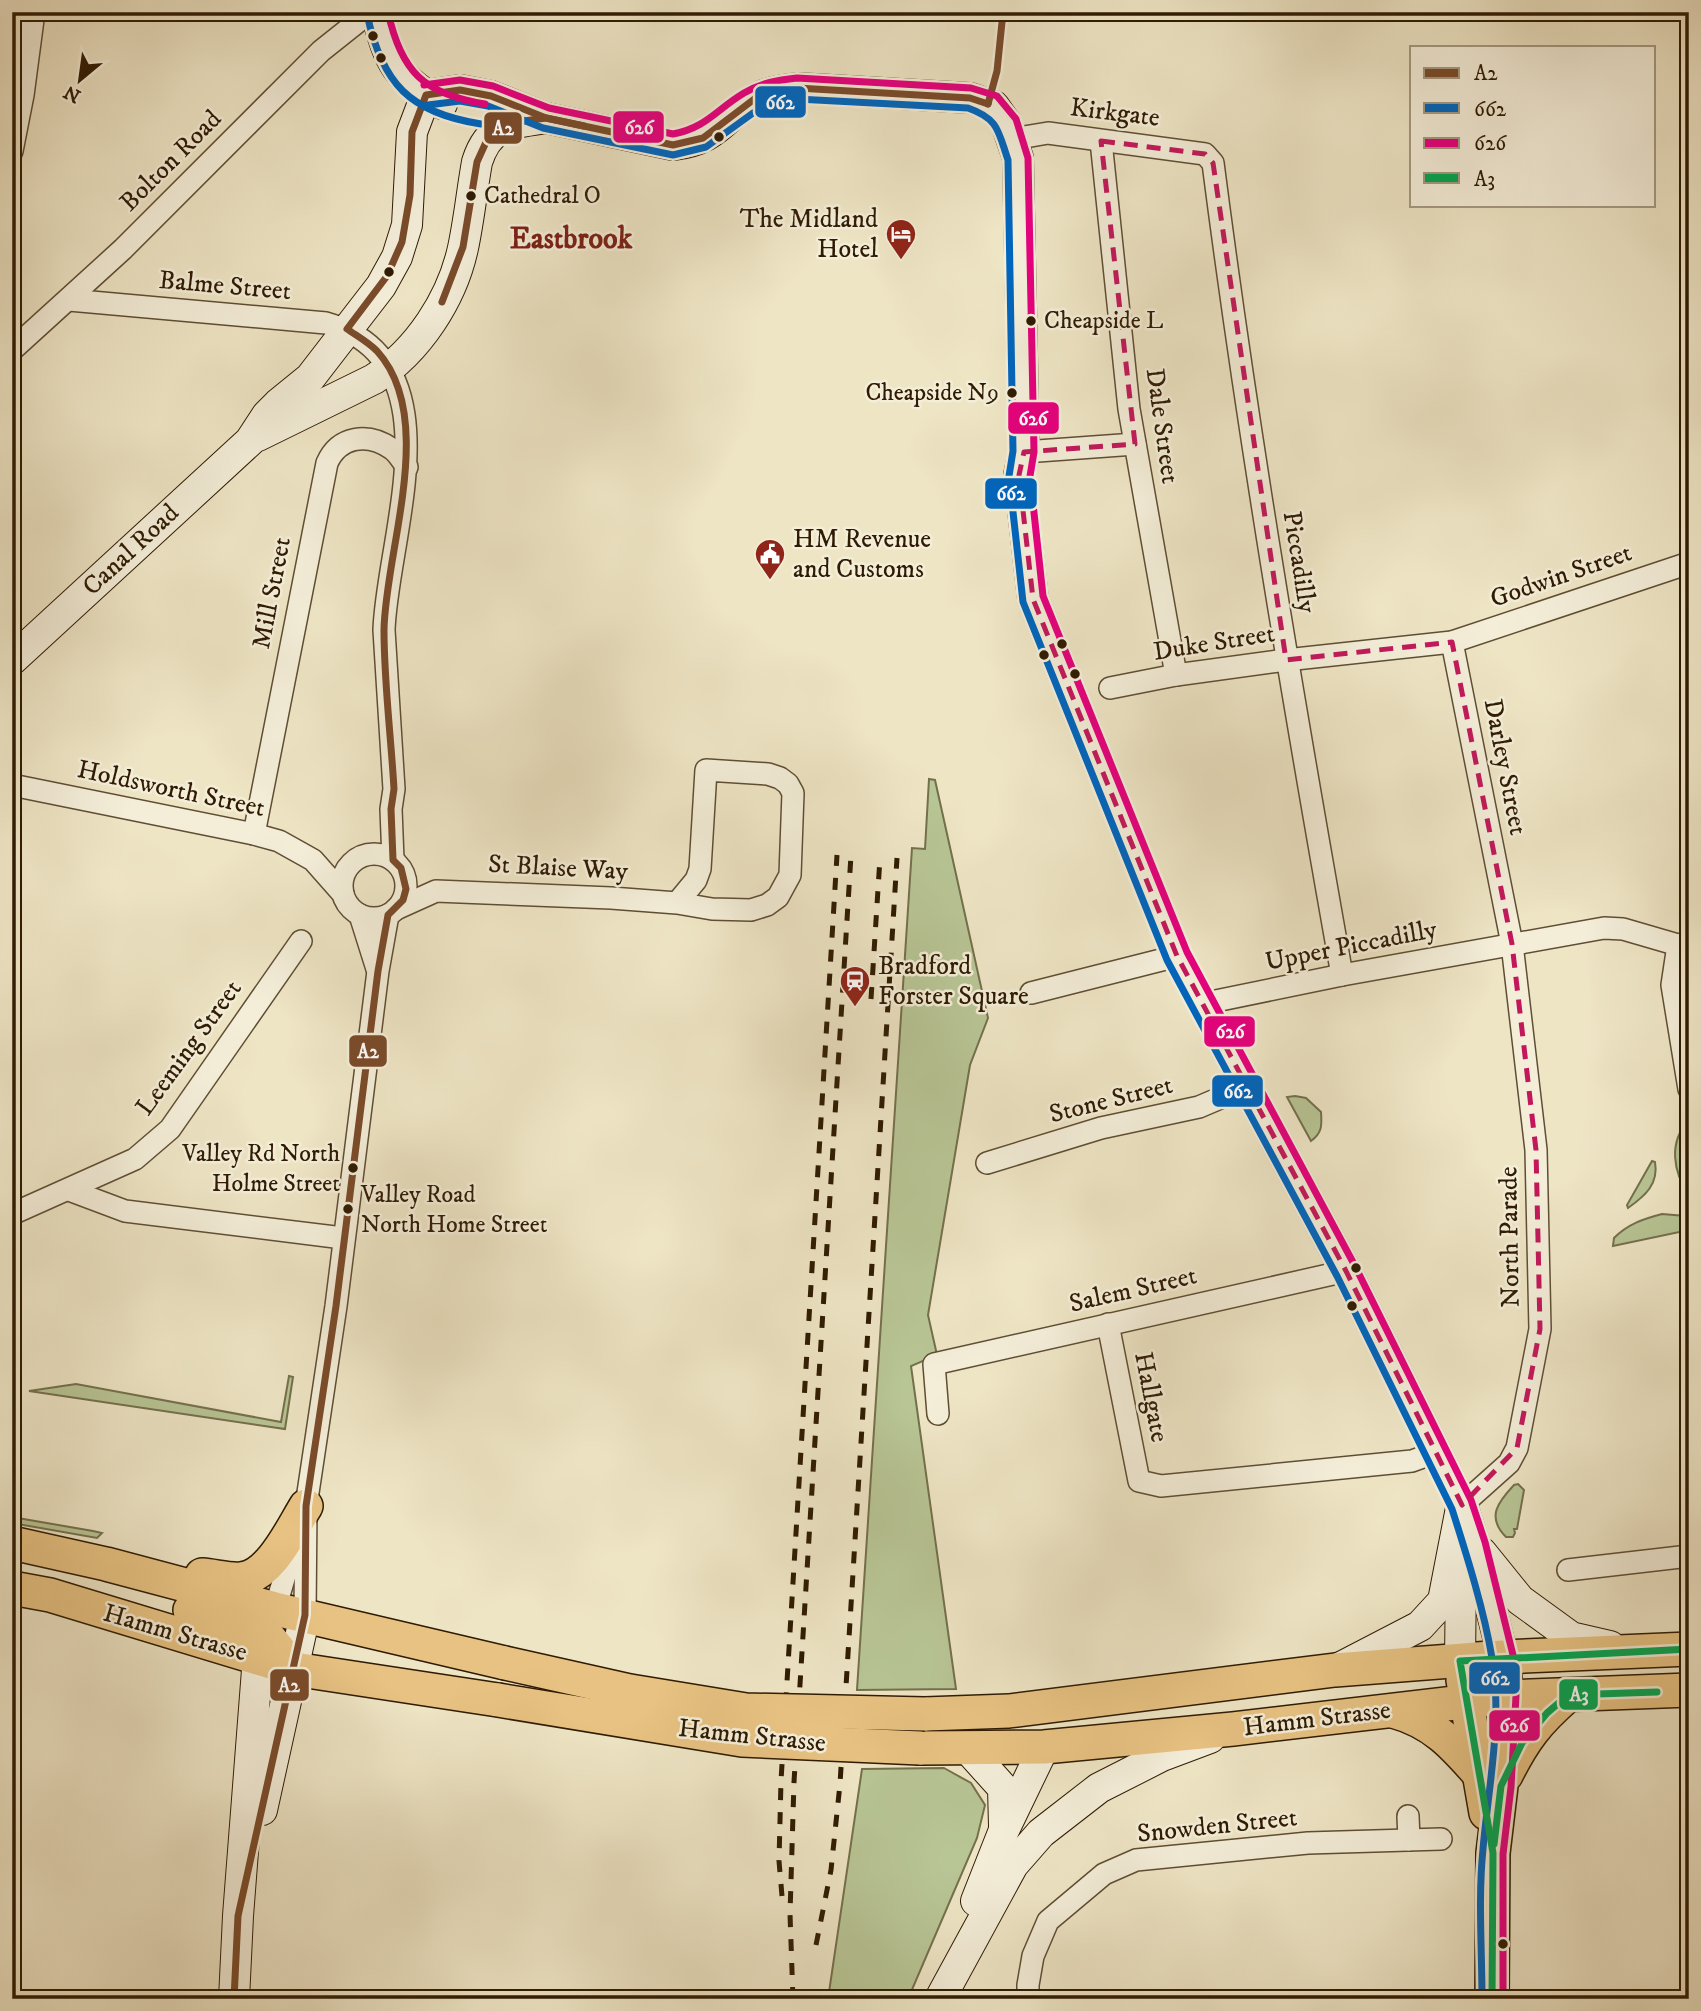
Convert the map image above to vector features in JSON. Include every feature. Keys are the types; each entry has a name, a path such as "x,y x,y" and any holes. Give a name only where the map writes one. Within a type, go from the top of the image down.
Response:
{"main road":[{"path":"106,1564 239,1579 249,1577 270,1563 306,1506"},
{"name":"Hamm Strasse","path":"12,1543 106,1564 276,1629 294,1669 742,1740 920,1748 1044,1747 1234,1729 1506,1697 1689,1690"},
{"name":"Hamm Strasse","path":"12,1588 505,1663 630,1692 746,1710 925,1714 1009,1711 1335,1670 1503,1657 1689,1649"},
{"path":"1492,1999 1493,1853 1490,1780 1506,1697 1503,1657"},
{"path":"1460,1661 1467,1702 1490,1780"},
{"path":"1490,1780 1547,1713 1568,1695"},
{"path":"1044,1747 1105,1698"},
{"path":"1392,1710 1416,1717 1447,1740 1490,1780"}],"street":[{"path":"12,151 20,57 34,12"},
{"name":"Bolton Road","path":"12,350 69,300 321,51 370,12"},
{"path":"377,12 383,43 394,66 410,84 451,109 546,118 673,145 704,138 757,97 774,91 797,88 970,98 993,106 1006,123 1018,159 1024,452 1019,475 1033,599 1177,956 1346,1271 1462,1505 1475,1545 1503,1657"},
{"name":"Canal Road","path":"12,660 250,440 278,404 359,337 397,257 407,225 412,132 426,95"},
{"name":"Canal Road","path":"250,440 389,369 411,350 448,289 463,247 477,162 487,140 509,123 546,118"},
{"name":"Kirkgate","path":"1013,139 1048,133 1174,148 1209,156"},
{"name":"Dale Street","path":"1101,141 1135,444 1176,675"},
{"name":"Piccadilly","path":"1209,156 1213,163 1233,317 1286,660 1342,975"},
{"name":"Balme Street","path":"69,300 326,323 359,337"},
{"path":"359,337 389,369 398,391 407,467 404,504 384,610 394,789 391,809 397,864 405,878 406,890 403,900 392,912 379,918 360,915 352,910 343,894 344,874 361,857 391,809"},
{"name":"Mill Street","path":"254,834 327,463 336,447 352,440 368,439 394,450 407,467"},
{"path":"1024,452 1135,444"},
{"name":"Godwin Street","path":"1452,642 1689,563"},
{"name":"Duke Street","path":"1110,688 1176,675 1286,660 1452,642"},
{"name":"Darley Street","path":"1452,642 1512,943"},
{"name":"St Blaise Way","path":"392,912 436,891 677,903 712,909 751,910 767,905 778,897 790,875 794,805 793,793 788,784 768,774 706,770 700,869 696,880 677,903"},
{"name":"Holdsworth Street","path":"12,785 279,841 313,860 343,894"},
{"path":"313,860 375,854 397,864 436,891"},
{"path":"234,1999 238,1916 276,1629 306,1506 336,1306 378,971 392,912"},
{"path":"360,915 378,971"},
{"name":"Upper Piccadilly","path":"1201,1004 1342,975 1604,928 1623,929 1684,945"},
{"name":"Leeming Street","path":"12,1214 135,1159 170,1129 301,941"},
{"name":"North Parade","path":"1462,1505 1509,1462 1517,1448 1540,1329 1536,1150 1512,943"},
{"path":"1684,945 1672,985 1689,1089"},
{"path":"1031,993 1177,956"},
{"name":"Stone Street","path":"987,1163 1101,1128 1199,1107 1246,1087"},
{"path":"69,1190 125,1211 343,1238"},
{"name":"Salem Street","path":"938,1414 934,1364 1346,1271"},
{"name":"Hallgate","path":"1108,1324 1139,1481 1161,1486 1174,1485 1412,1461 1434,1453"},
{"path":"1460,1661 1462,1505"},
{"path":"1335,1670 1420,1626 1443,1601 1462,1505"},
{"path":"238,1916 294,1669 276,1629 306,1506"},
{"path":"1475,1545 1520,1600 1571,1637 1633,1651"},
{"path":"1569,1570 1689,1556"},
{"path":"939,1999 1013,1865 1041,1833 1099,1788 1161,1755 1234,1729"},
{"path":"939,1999 1004,1830 1044,1747"},
{"path":"967,1748 1003,1788 1004,1830"},
{"path":"1408,1816 1409,1840"},
{"name":"Snowden Street","path":"1028,1999 1033,1956 1048,1922 1104,1874 1136,1860 1308,1843 1441,1839"}],"highlighted area":[{"path":"1101,141 1205,154 1213,163 1286,660 1452,642 1512,944 1536,1150 1540,1329 1517,1448 1462,1505 1346,1271 1177,956 1033,599 1019,475 1024,452 1135,444"}],"green space":[{"path":"929,779 935,780 988,1018 970,1065 928,1315 937,1355 911,1366 956,1689 857,1690 912,848 925,849"},
{"path":"1287,1097 1306,1098 1321,1112 1320,1129 1311,1141"},
{"path":"1689,1120 1689,1195 1679,1177 1675,1157 1678,1138"},
{"path":"1652,1161 1655,1162 1656,1170 1653,1183 1645,1194 1628,1208 1627,1205"},
{"path":"1662,1214 1689,1217 1689,1230 1613,1246 1614,1238 1625,1229"},
{"path":"289,1376 293,1377 285,1429 29,1391 76,1384 281,1422"},
{"path":"1518,1484 1524,1490 1517,1529 1514,1529 1513,1537 1506,1537 1497,1523 1496,1510 1508,1491"},
{"path":"12,1517 102,1533 97,1538 12,1523"},
{"path":"944,1768 971,1783 985,1805 977,1838 908,1999 828,1999 862,1769"}],"railway":[{"path":"782,1896 779,1861 781,1781 837,855"},
{"path":"793,1999 790,1914 794,1782 851,855"},
{"path":"871,999 880,858"},
{"path":"816,1945 831,1870 840,1784 897,858"}],"transit line":[{"name":"626","path":"388,12 400,50 418,77 446,94 485,104"},
{"name":"A2","path":"988,104 997,71 1002,22 1006,12"},
{"name":"662","path":"367,14 381,59 403,91 435,112 481,124"},
{"name":"626","path":"424,85 460,80 493,86 549,108 673,134 703,123 750,90 770,82 797,78 971,88 997,96 1016,119 1028,158 1034,452 1030,476 1043,596 1187,952 1355,1266 1471,1500 1485,1542 1513,1655 1516,1696 1511,1787 1503,1854 1503,1999"},
{"name":"A2","path":"234,1999 238,1916 305,1615 306,1506 336,1306 378,971 388,915 403,900 406,889 401,868 393,860 391,809 394,789 384,630 386,598 404,486 404,412 395,379 377,351 347,329 387,276 402,242 410,195 412,132 426,95 460,90 491,96 546,118 673,145 703,138 757,97 774,91 797,88 970,98 988,104"},
{"name":"662","path":"428,105 460,101 488,106 543,128 673,155 706,147 767,105 797,99 968,108 986,117 996,127 1008,160 1013,451 1009,476 1023,602 1167,960 1337,1276 1452,1509 1480,1602 1492,1658 1496,1705 1480,1905 1482,1999"},
{"name":"A2","path":"442,302 463,247 477,162 487,140 509,123 546,118 584,126"},
{"name":"A3","path":"1492,1999 1493,1853 1460,1661 1689,1649"},
{"name":"A3","path":"1494,1844 1501,1786 1522,1743 1547,1713 1568,1695 1657,1692"}],"place":[{"name":"Cathedral O","path":"471,196"},
{"name":"The Midland Hotel","path":"901,261"},
{"name":"Cheapside L","path":"1031,321"},
{"name":"Cheapside N9","path":"1012,393"},
{"name":"HM Revenue and Customs","path":"770,581"},
{"name":"Bradford Forster Square","path":"855,1008"},
{"name":"Valley Rd North Holme Street","path":"353,1168"},
{"name":"Valley Road North Home Street","path":"348,1209"}],"district":[{"name":"Eastbrook","path":"571,239"}]}
